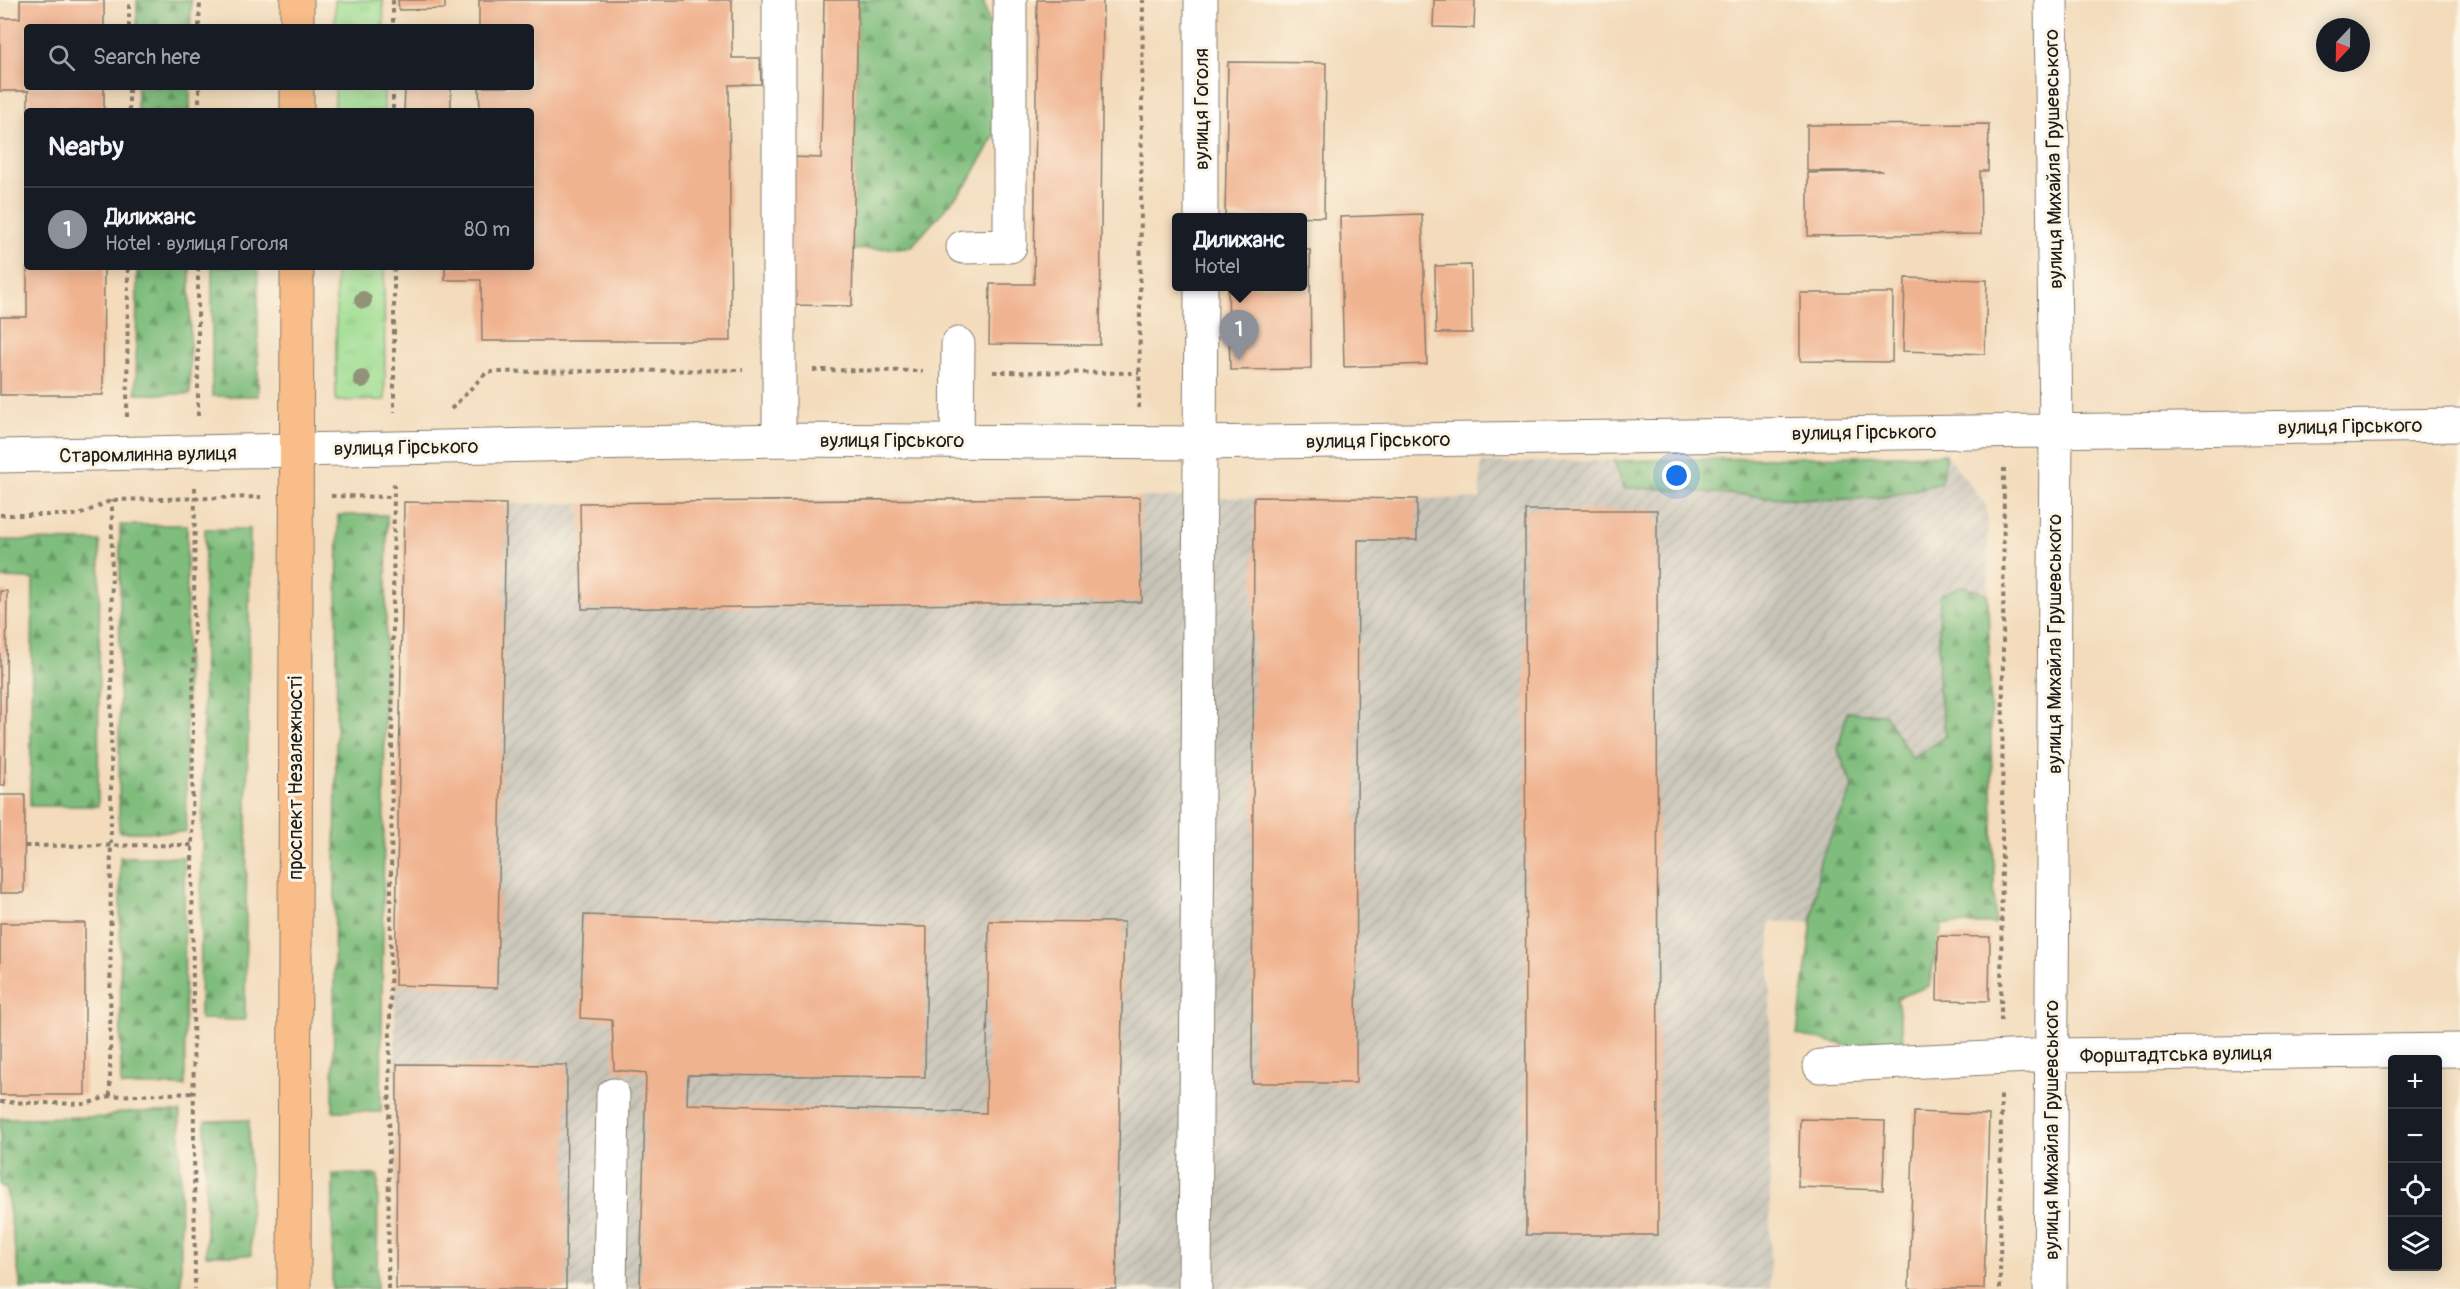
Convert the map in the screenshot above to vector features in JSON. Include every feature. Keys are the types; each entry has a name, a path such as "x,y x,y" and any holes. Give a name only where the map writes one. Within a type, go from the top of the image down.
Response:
{"main road":[{"path":"297,0 297,24"},
{"path":"297,90 297,108"},
{"name":"проспект Незалежності","path":"294,1289 297,270"}],"street":[{"path":"779,0 779,440"},
{"path":"963,247 1010,246 1010,0"},
{"name":"вулиця Гоголя","path":"1201,213 1202,0"},
{"name":"вулиця Михайла Грушевського","path":"2050,1289 2056,431 2051,0"},
{"path":"1195,1289 1201,291"},
{"path":"957,441 958,344"},
{"name":"вулиця Гірського","path":"296,450 779,440 1200,443 2460,425"},
{"name":"Старомлинна вулиця","path":"0,456 197,454 296,450"},
{"name":"Форштадтська вулиця","path":"1820,1066 2051,1055 2460,1050"},
{"path":"610,1289 614,1095"}],"path":[{"path":"129,0 129,24"},
{"path":"199,24 200,0"},
{"path":"393,0 393,24"},
{"path":"1139,442 1143,0"},
{"path":"129,90 129,108"},
{"path":"199,90 199,108"},
{"path":"393,90 393,108"},
{"path":"127,417 128,270"},
{"path":"195,1289 192,845 198,270"},
{"path":"388,1289 394,270"},
{"path":"2000,1289 2004,430"},
{"path":"0,514 79,515 112,500 296,496 394,497"},
{"path":"110,1096 112,500"},
{"path":"25,846 192,845"},
{"path":"0,1102 86,1104 110,1096 194,1093"}],"shaded area":[{"path":"1946,454 1987,507 1995,924 1770,922 1770,1289 396,1289 395,985 404,502 506,504 1140,497 1480,499 1481,463"}],"green space":[{"path":"137,0 191,0 191,24 137,24"},
{"path":"335,0 383,0 384,24 335,24"},
{"path":"858,0 983,0 995,45 1000,125 968,183 911,247 853,250"},
{"path":"137,90 190,90 190,108 137,108"},
{"path":"335,90 384,90 384,108 335,108"},
{"path":"137,270 190,270 190,394 136,394"},
{"path":"212,270 258,270 258,396 212,396"},
{"path":"336,270 384,270 385,400 336,401"},
{"path":"1946,454 1941,483 1890,496 1842,499 1780,498 1624,488 1614,461"},
{"path":"338,515 387,515 381,1112 333,1111"},
{"path":"120,525 187,525 186,832 119,832"},
{"path":"205,529 250,529 245,1020 200,1019"},
{"path":"0,540 100,541 98,806 30,806 33,579 0,578"},
{"path":"1962,586 1988,594 1995,924 1942,924 1929,986 1897,998 1903,1039 1882,1053 1797,1035 1820,860 1853,788 1838,750 1847,712 1885,714 1912,759 1946,736 1938,688 1940,595"},
{"path":"120,857 184,857 185,1086 121,1086"},
{"path":"121,1112 180,1112 181,1289 21,1289 6,1189 0,1185 0,1118 107,1117"},
{"path":"249,1120 251,1255 206,1255 205,1121"},
{"path":"333,1174 378,1175 377,1289 332,1289"}],"building":[{"path":"20,0 104,0 104,24 24,24 24,90 104,90 104,108 28,108 28,91 0,91 0,18 20,18"},
{"path":"398,0 445,0 445,9 399,10"},
{"path":"479,0 732,0 732,58 760,58 761,84 729,85 731,341 482,341 481,280 445,280 445,270 534,270 534,108 480,108 479,90 534,90 534,24 479,24"},
{"path":"824,0 858,0 852,306 788,305 791,157 821,158"},
{"path":"1037,0 1103,0 1100,345 989,344 990,284 1034,284"},
{"path":"1434,0 1475,0 1474,28 1433,27"},
{"path":"1228,62 1326,63 1324,217 1307,217 1307,213 1225,213"},
{"path":"405,90 451,90 451,108 404,108"},
{"path":"1989,124 1988,171 1980,171 1981,234 1808,236 1808,173 1883,171 1807,171 1807,125"},
{"path":"1422,214 1427,364 1344,367 1340,217"},
{"path":"1307,250 1310,250 1311,369 1230,370 1228,291 1307,291"},
{"path":"1471,265 1472,333 1436,333 1435,266"},
{"path":"27,270 104,270 103,395 0,395 0,317 27,317"},
{"path":"1905,278 1987,280 1985,354 1903,351"},
{"path":"1800,293 1893,293 1892,362 1800,361"},
{"path":"1140,497 1142,602 582,609 580,503"},
{"path":"1254,497 1417,499 1417,540 1358,540 1356,1083 1252,1083"},
{"path":"404,502 506,504 497,988 395,985"},
{"path":"1525,510 1657,510 1658,1235 1526,1235"},
{"path":"0,591 7,591 5,785 0,785"},
{"path":"0,795 25,795 24,893 0,893"},
{"path":"584,915 927,927 925,1077 688,1075 687,1104 986,1113 989,921 1124,922 1116,1289 640,1289 646,1073 614,1070 612,1020 580,1018"},
{"path":"0,923 85,923 85,1095 0,1095"},
{"path":"1938,936 1990,937 1989,1001 1937,1000"},
{"path":"397,1064 567,1065 566,1289 396,1289"},
{"path":"1914,1112 1989,1115 1984,1289 1909,1289"},
{"path":"1800,1119 1885,1121 1883,1190 1798,1187"}],"place":[{"name":"Дилижанс","path":"1239,360"}]}
